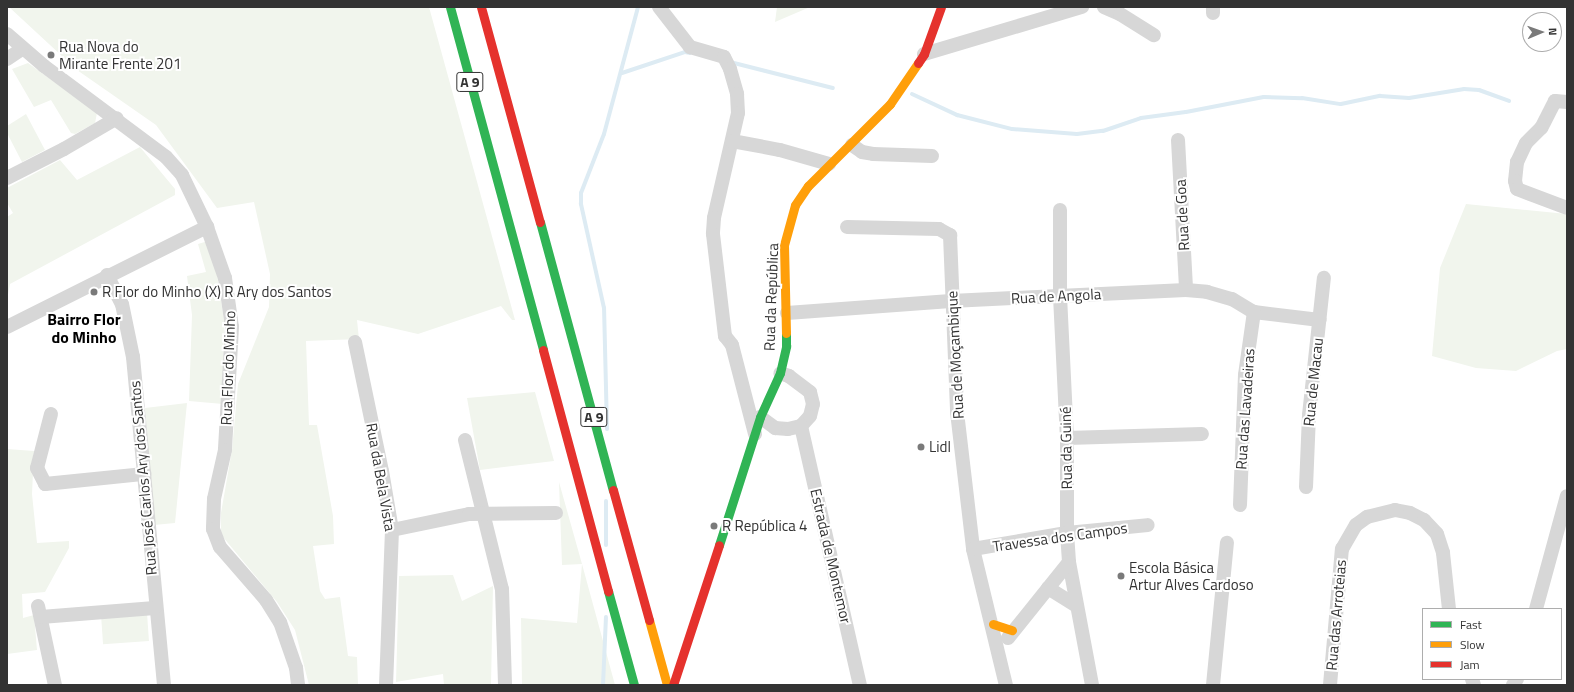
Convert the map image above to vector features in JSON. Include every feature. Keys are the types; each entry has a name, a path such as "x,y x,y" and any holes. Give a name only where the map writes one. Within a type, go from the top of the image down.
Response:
{"main road":[{"name":"A 9","path":"450,7 634,685"},
{"name":"A 9","path":"481,7 668,685"},
{"name":"Rua da República","path":"673,685 760,417 780,373 786,346 787,313 784,244 795,205 808,186 829,164 852,145 890,104 924,54 941,7"},
{"path":"993,624 1012,630"}],"street":[{"path":"659,7 690,47 727,63 737,94 738,113 714,218 712,234 726,336 732,344 755,434"},
{"path":"924,54 1082,7"},
{"path":"1104,7 1134,21 1154,35"},
{"name":"Rua Flor do Minho","path":"7,34 22,49 117,118 166,157 182,174 207,227 226,278 232,327 225,450 214,498 213,530 220,547 266,600 280,622 296,668 298,685"},
{"path":"7,59 22,49"},
{"path":"1561,102 1522,150 1515,181 1517,189 1567,208"},
{"path":"7,178 64,149 117,118"},
{"name":"Rua de Goa","path":"1178,140 1186,290"},
{"path":"732,142 780,150 829,164"},
{"path":"852,145 862,152 873,154 932,156"},
{"name":"Rua da Guiné","path":"1060,210 1060,296 1067,438 1067,533 1069,562 1092,685"},
{"path":"7,327 107,275 207,227"},
{"name":"Rua de Moçambique","path":"847,227 939,229 946,231 952,242 951,301 957,412 973,549 1000,651 1006,685"},
{"name":"Rua José Carlos Ary dos Santos","path":"107,275 122,304 132,356 144,474 155,608 164,685"},
{"name":"Rua de Macau","path":"1306,487 1309,414 1324,278"},
{"name":"Rua de Angola","path":"787,313 951,301 1186,290 1207,292 1232,299 1254,312 1320,320"},
{"name":"Rua das Lavadeiras","path":"1240,505 1244,375 1254,312"},
{"name":"Rua da Bela Vista","path":"355,342 382,471 392,530 386,685"},
{"path":"760,417 775,428 801,426 810,416 813,404 810,392 789,376 780,373"},
{"path":"51,414 37,468 45,484 144,474"},
{"name":"Estrada de Montemor","path":"801,426 860,685"},
{"path":"1067,438 1202,434"},
{"path":"464,440 502,589 505,685"},
{"path":"1536,608 1567,496"},
{"name":"Rua das Arroteias","path":"1330,685 1342,549 1356,525 1368,517 1395,510 1410,513 1429,525 1437,534 1443,554 1449,608"},
{"path":"392,530 469,514 556,513"},
{"name":"Travessa dos Campos","path":"973,549 1067,533 1148,525"},
{"path":"1213,685 1227,543"},
{"path":"1000,651 1012,630 1069,562"},
{"path":"1048,588 1077,606"},
{"path":"55,685 40,611 155,608"}],"shaded area":[{"path":"9,7 429,7 515,320 512,320 501,306 418,334 357,320 359,339 306,341 309,425 317,425 333,516 334,544 313,546 320,591 325,599 340,597 348,656 357,657 358,685 309,685 295,630 277,602 223,537 221,531 221,513 232,450 238,384 269,307 270,274 254,202 217,208 156,125 77,70"},
{"path":"777,7 810,7 775,22"},
{"path":"28,63 97,113 95,123 75,134 71,133 51,100 34,107 12,69"},
{"path":"26,114 45,150 22,162 7,133 7,126"},
{"path":"140,147 175,189 175,195 10,284 7,300 7,217 13,213 7,203 7,188 60,160 77,180"},
{"path":"1466,204 1567,214 1567,349 1557,351 1516,371 1476,368 1432,356 1440,268"},
{"path":"208,241 216,266 224,321 223,404 189,401 192,315 187,276 206,272 198,244"},
{"path":"535,392 554,461 480,470 467,398"},
{"path":"187,403 175,523 154,525 145,408"},
{"path":"7,449 34,451 32,494 37,543 69,541 69,548 45,592 22,594 23,618 34,615 37,650 7,654"},
{"path":"559,482 582,564 562,565"},
{"path":"582,564 615,685 522,685 521,618 577,623"},
{"path":"453,575 462,601 493,586 491,685 444,685 443,674 396,682 399,576"},
{"path":"147,613 149,641 103,644 101,616"}],"waterway":[{"path":"607,429 604,308 581,204 581,193 604,134 638,7"},
{"path":"622,73 685,52 690,53"},
{"path":"730,62 833,88"},
{"path":"912,94 957,115 1012,129 1077,134 1103,131 1141,118 1186,112 1264,97 1302,98 1341,104 1380,96 1409,98 1464,89 1479,90 1509,101"},
{"path":"606,501 606,545"},
{"path":"603,685 606,617"}],"traffic: fast":[{"path":"450,7 543,350"},
{"path":"540,222 613,490"},
{"path":"719,545 760,417 780,373 786,346 786,333"},
{"path":"608,591 634,685"}],"traffic: slow":[{"path":"786,333 784,245 795,205 808,186 890,104 918,63"},
{"path":"649,620 667,685"},
{"path":"993,624 1012,630"}],"traffic: jam":[{"path":"481,7 540,222"},
{"path":"918,63 924,54 941,7"},
{"path":"543,350 608,591"},
{"path":"613,490 649,620"},
{"path":"673,685 719,545"}],"place":[{"name":"Rua Nova do Mirante Frente 201","path":"51,55"},
{"name":"R Flor do Minho (X) R Ary dos Santos","path":"94,292"},
{"name":"Lidl","path":"921,447"},
{"name":"R República 4","path":"714,526"},
{"name":"Escola Básica Artur Alves Cardoso","path":"1121,576"}],"district":[{"name":"Bairro Flor do Minho","path":"84,328"}]}
